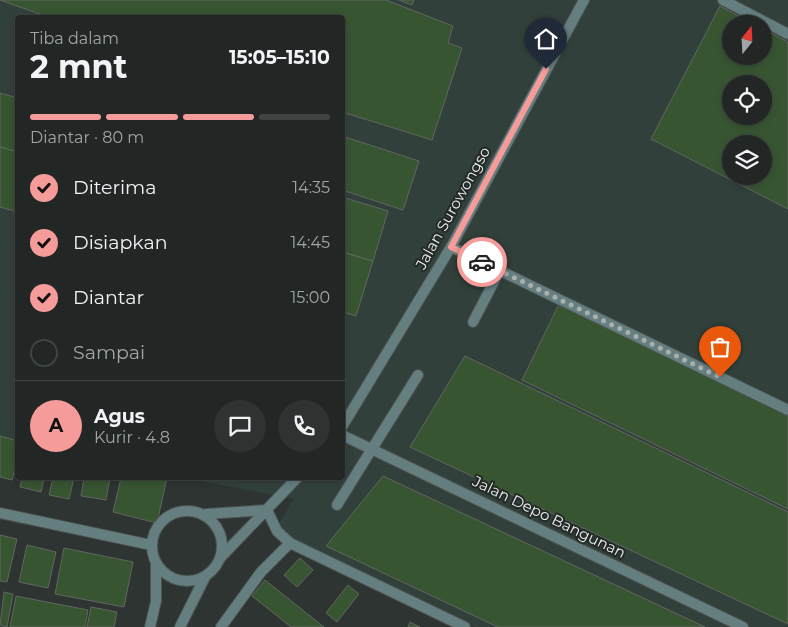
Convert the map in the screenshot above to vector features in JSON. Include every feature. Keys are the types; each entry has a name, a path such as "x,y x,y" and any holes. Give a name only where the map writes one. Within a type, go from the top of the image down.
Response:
{"street":[{"name":"Jalan Surowongso","path":"345,422 451,247 584,0"},
{"path":"723,0 788,34"},
{"path":"451,247 788,410"},
{"path":"473,322 500,270"},
{"path":"337,505 374,450 418,375"},
{"name":"Jalan Depo Bangunan","path":"345,436 743,627"},
{"path":"156,563 169,576 187,582 205,577 215,569 221,557 295,480"},
{"path":"150,627 156,601 156,563 151,545 156,527 170,514 188,509 206,514 267,510"},
{"path":"267,510 277,532 290,543 465,627"},
{"path":"0,512 151,545"},
{"path":"206,514 218,526 223,541 221,557"},
{"path":"221,627 261,572 290,543"},
{"path":"180,627 205,577"}],"shaded area":[{"path":"0,0 788,0 788,627 475,627 309,549 276,528 294,499 194,480 345,480 345,15 15,15 15,444 0,441"}],"building":[{"path":"0,0 386,0 453,26 448,43 462,48 432,140 345,113 345,15 42,15"},
{"path":"399,0 414,0 412,5"},
{"path":"720,6 736,15 722,15 722,65 772,65 772,33 788,42 788,209 741,185 772,185 772,135 722,135 722,175 651,139"},
{"path":"0,93 15,97 15,151 0,147"},
{"path":"345,137 419,161 403,210 345,191"},
{"path":"0,147 15,151 15,211 0,207"},
{"path":"345,198 388,211 373,261 345,253"},
{"path":"345,253 373,261 356,316 345,313"},
{"path":"560,302 788,414 788,509 522,380"},
{"path":"465,356 788,512 788,624 410,447"},
{"path":"0,436 15,440 15,468 12,480 0,477"},
{"path":"383,476 705,627 498,627 326,546"},
{"path":"22,480 44,480 41,492 20,487"},
{"path":"53,480 74,480 69,499 49,495"},
{"path":"84,480 110,480 106,500 81,496"},
{"path":"121,480 167,480 157,523 113,512"},
{"path":"0,535 17,539 7,582 0,581"},
{"path":"27,545 56,552 48,588 19,582"},
{"path":"64,548 133,562 124,607 55,594"},
{"path":"300,558 313,570 297,587 284,575"},
{"path":"265,580 324,627 291,627 252,596"},
{"path":"348,585 359,594 337,622 326,613"},
{"path":"4,592 13,594 7,627 0,625"},
{"path":"16,596 88,610 85,627 10,627"},
{"path":"91,607 117,612 114,627 87,627"},
{"path":"410,622 420,627 408,627"}],"way so far":[{"path":"482,262 720,377"}],"route":[{"path":"482,262 451,247 546,69"}]}
